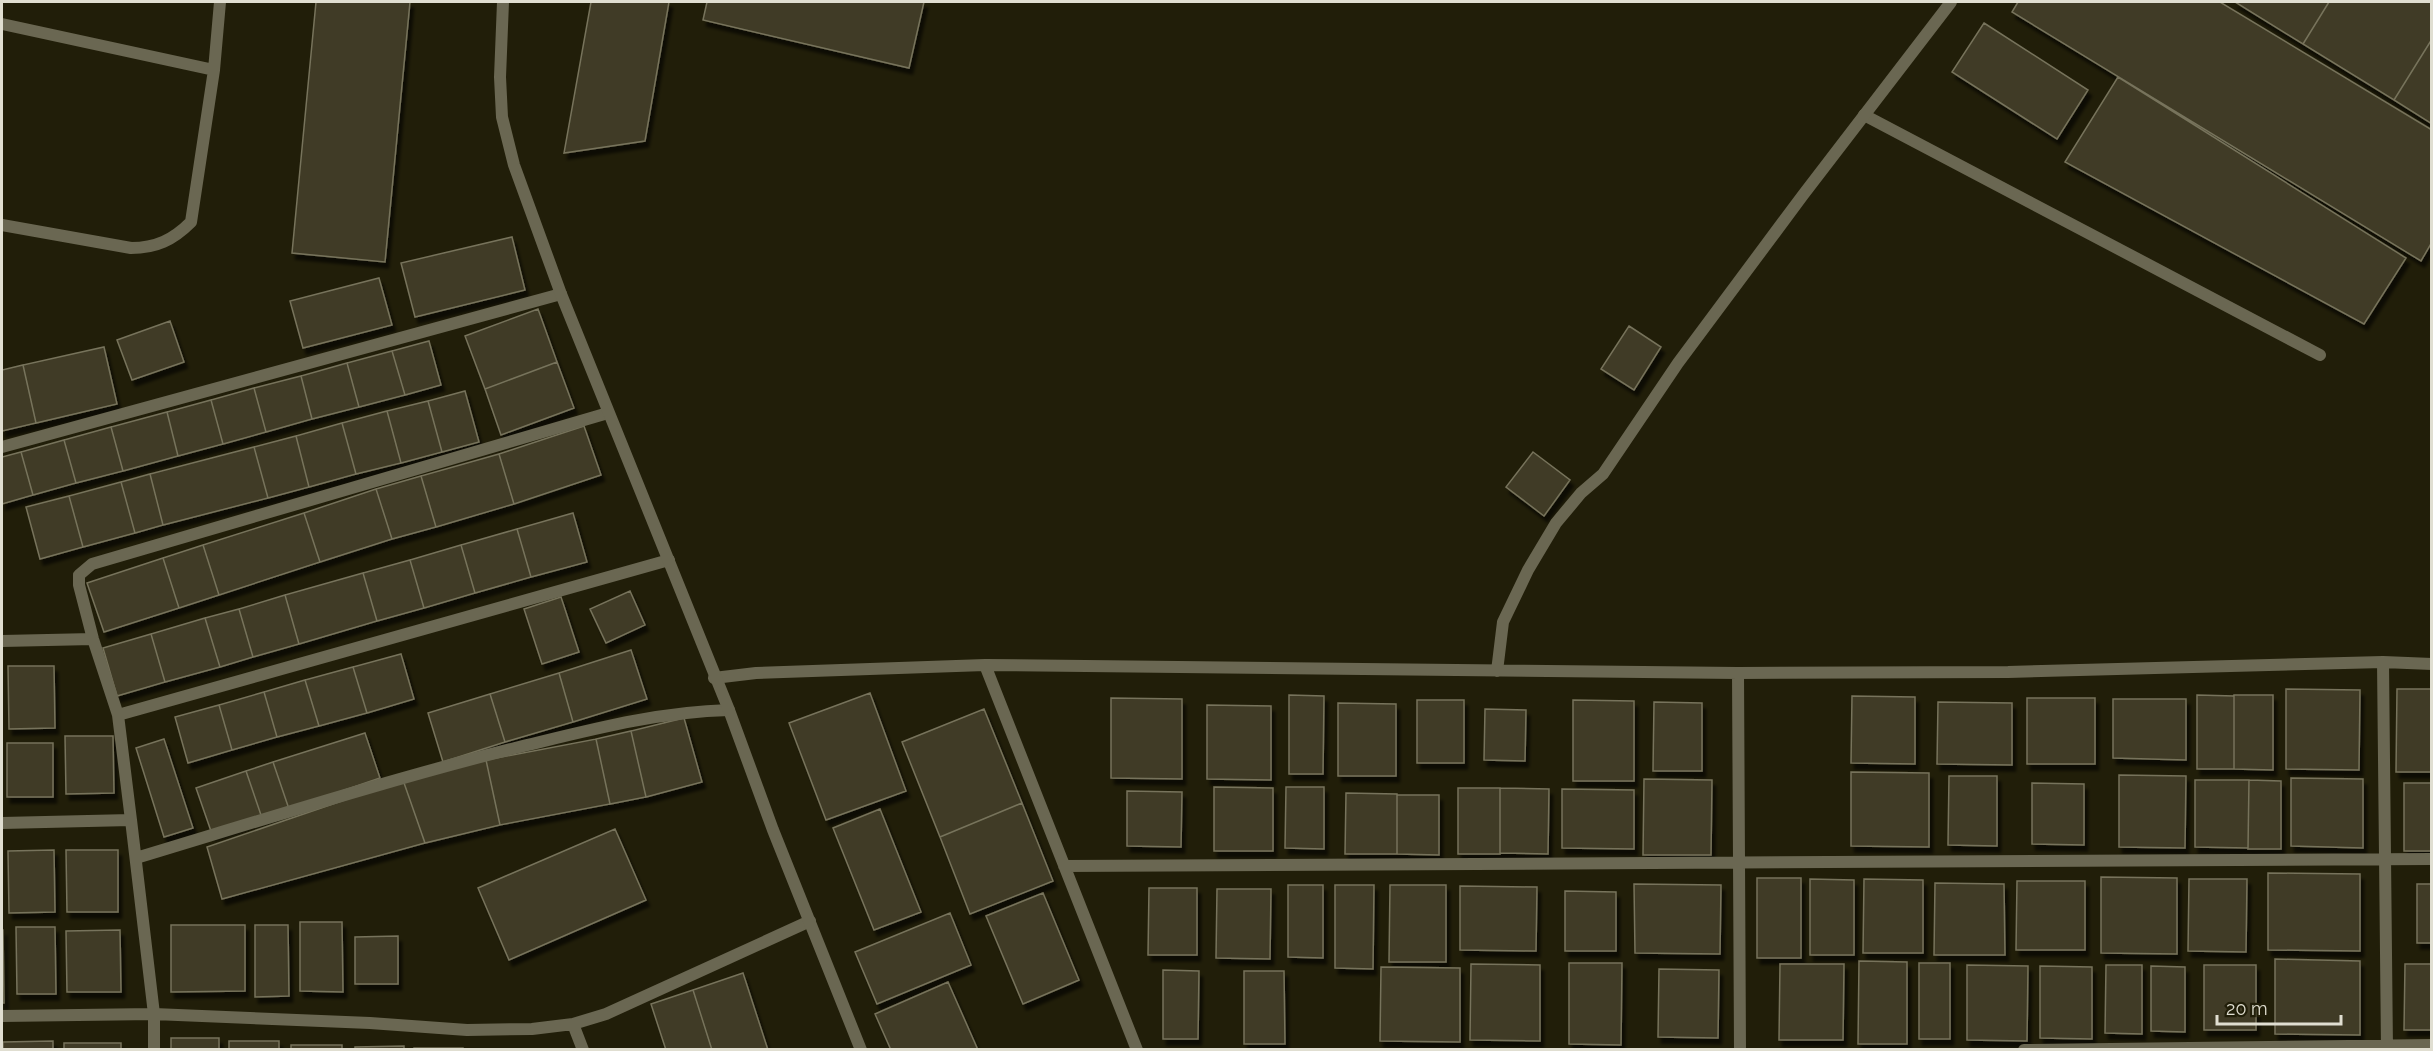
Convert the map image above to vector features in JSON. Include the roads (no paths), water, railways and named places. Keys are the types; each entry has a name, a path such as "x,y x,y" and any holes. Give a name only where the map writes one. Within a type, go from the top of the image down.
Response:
{"street":[{"path":"2,225 131,248 148,248 162,244 178,235 190,222 214,70 220,2"},
{"path":"503,2 500,77 502,117 514,165 561,294 669,560 714,678 729,710 861,1050"},
{"path":"1497,671 1503,622 1528,570 1556,523 1581,493 1604,474 1678,363 1951,2"},
{"path":"2,24 214,70"},
{"path":"1864,115 2320,355"},
{"path":"2,447 561,294"},
{"path":"154,1050 154,1014 118,716 93,639 79,585 79,575 92,564 608,413"},
{"path":"118,716 669,560"},
{"path":"2,641 93,639"},
{"path":"714,678 756,673 985,665 1738,673 2008,672 2383,662 2432,664"},
{"path":"2383,662 2387,1048"},
{"path":"985,665 1137,1050"},
{"path":"1738,673 1740,1050"},
{"path":"136,858 425,771 480,757 625,721 677,713 729,710"},
{"path":"2,823 131,820"},
{"path":"1065,866 2432,859"},
{"path":"2,1016 154,1014 370,1023 467,1030 532,1029 573,1023 606,1014 810,921"},
{"path":"573,1023 583,1050"},
{"path":"2024,1050 2387,1048 2432,1045"}]}
